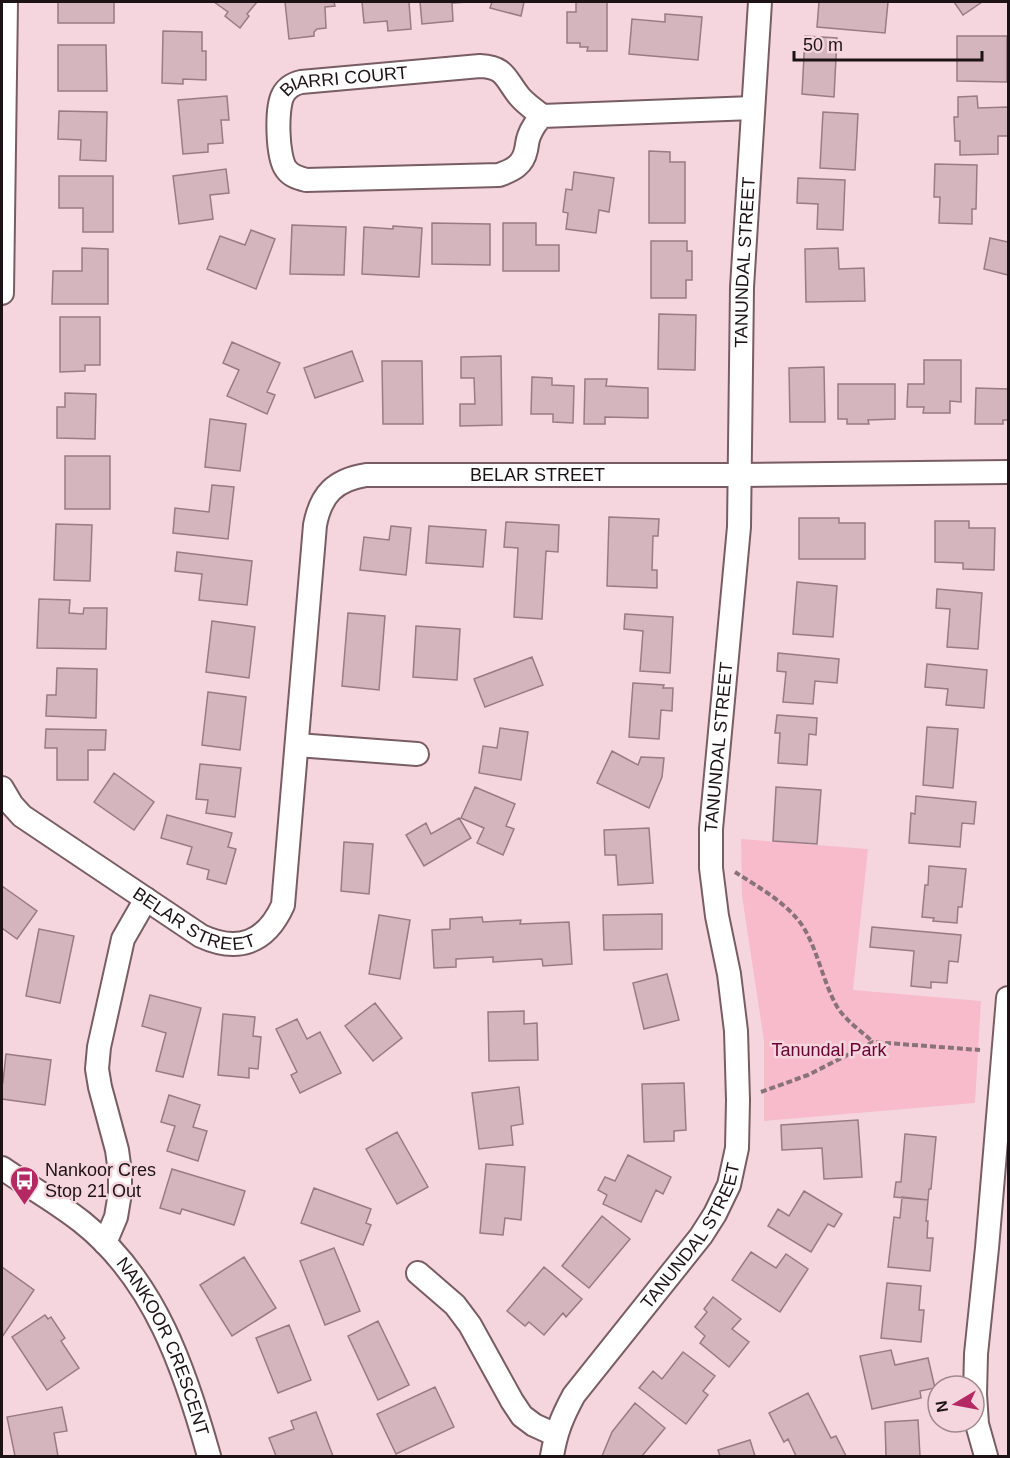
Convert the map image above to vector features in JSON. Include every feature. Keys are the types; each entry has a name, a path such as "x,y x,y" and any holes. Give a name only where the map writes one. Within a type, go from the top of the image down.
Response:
{"street":[{"path":"2,293 6,2"},
{"name":"TANUNDAL STREET","path":"554,1446 562,1417 574,1395 701,1236 715,1215 729,1185 737,1148 736,1031 711,868 711,829 739,527 742,287 760,2"},
{"name":"BIARRI COURT","path":"491,66 501,70 520,97 542,116 534,125 528,138 526,153 521,164 512,171 499,175 306,180 295,177 286,170 279,152 279,105 288,88 301,82 491,66"},
{"path":"542,116 753,108"},
{"name":"BELAR STREET","path":"2,788 12,806 22,816 201,936 214,943 242,944 268,930 277,920 283,905 315,525 324,499 341,482 366,475 1008,472"},
{"path":"297,745 417,754"},
{"name":"NANKOOR CRESCENT","path":"105,1243 116,1217 120,1193 120,1172 117,1150 100,1087 97,1069 99,1047 123,939 146,899"},
{"path":"986,1456 977,1424 976,1354 998,1249 1004,1052 1008,998"},
{"name":"NANKOOR CRESCENT","path":"2,1168 81,1222 128,1268 161,1322 178,1359 209,1456"},
{"name":"TANUNDAL STREET","path":"418,1273 455,1305 470,1325 522,1416 554,1446"}],"path":[{"path":"711,868 730,869 771,896 795,916 805,930 835,1004 848,1020 873,1042"},
{"path":"738,1100 808,1075 873,1042 1004,1052"}],"green space":[{"name":"Tanundal Park","path":"741,839 868,849 853,990 981,1001 975,1103 764,1121 764,1041 742,896"}],"building":[{"path":"58,2 114,2 114,23 58,23"},
{"path":"214,2 257,2 247,14 249,16 240,28 225,16 228,12"},
{"path":"285,2 334,2 335,6 325,7 326,28 317,29 314,36 289,39"},
{"path":"362,2 409,2 411,29 388,31 387,21 364,23"},
{"path":"420,2 468,2 452,3 453,21 422,24"},
{"path":"492,2 524,2 521,16 490,8"},
{"path":"576,2 607,2 607,51 587,51 588,47 580,47 580,43 567,43 567,12 576,12"},
{"path":"819,2 888,2 885,33 817,27"},
{"path":"954,2 982,2 963,15"},
{"path":"665,14 702,17 698,60 629,54 632,19 665,22"},
{"path":"163,31 202,32 202,51 206,51 206,80 183,79 183,84 162,83"},
{"path":"805,36 837,38 834,97 802,94"},
{"path":"957,36 1007,36 1007,82 957,81"},
{"path":"58,45 106,45 107,91 58,91"},
{"path":"227,96 229,120 221,120 223,143 208,144 208,152 183,154 178,100"},
{"path":"977,96 978,108 1008,107 1008,136 998,136 998,154 960,155 960,141 955,141 954,117 958,117 958,97"},
{"path":"59,111 107,112 106,161 80,160 81,140 58,139"},
{"path":"823,112 858,114 855,170 820,168"},
{"path":"649,151 670,152 670,162 685,162 685,223 649,223"},
{"path":"935,164 977,165 976,209 972,209 972,224 939,223 940,197 934,197"},
{"path":"226,169 229,193 210,195 213,219 179,224 173,176"},
{"path":"574,172 614,178 609,212 599,210 596,233 566,229 568,213 563,212 566,189 572,190"},
{"path":"59,176 113,176 113,232 83,232 83,208 59,208"},
{"path":"798,178 845,180 843,230 817,229 818,204 797,203"},
{"path":"432,223 490,224 490,265 432,264"},
{"path":"503,223 536,223 536,245 559,245 559,271 503,271"},
{"path":"292,225 346,227 344,275 290,274"},
{"path":"393,226 422,228 419,277 362,274 364,227 393,229"},
{"path":"251,230 275,239 256,289 207,269 220,236 245,245"},
{"path":"990,238 1008,242 1008,275 984,269"},
{"path":"651,241 687,241 687,251 692,251 692,280 686,280 686,298 651,298"},
{"path":"82,248 108,249 108,304 52,304 53,271 82,271"},
{"path":"838,248 839,269 864,268 865,301 806,302 805,249"},
{"path":"659,314 696,315 695,370 658,369"},
{"path":"60,317 100,317 100,365 85,365 85,371 60,372"},
{"path":"232,342 280,363 267,392 275,395 267,414 227,396 239,370 223,363"},
{"path":"352,351 363,381 315,398 304,368"},
{"path":"501,356 502,425 460,426 460,404 475,404 474,378 461,378 461,357"},
{"path":"924,360 961,360 961,402 950,401 950,413 923,413 924,407 907,407 908,384 924,384"},
{"path":"382,361 422,361 423,424 383,424"},
{"path":"824,367 825,422 790,422 789,368"},
{"path":"532,377 552,378 552,385 574,386 573,423 553,422 553,414 531,414"},
{"path":"585,379 607,379 606,386 648,388 648,418 605,417 605,424 584,424"},
{"path":"838,384 895,384 895,419 868,420 869,424 847,424 847,419 838,419"},
{"path":"976,388 1008,389 1008,420 1003,420 1003,424 975,424"},
{"path":"65,393 96,394 95,439 57,438 57,407 65,407"},
{"path":"210,419 246,424 240,471 205,467"},
{"path":"65,456 110,456 110,509 65,509"},
{"path":"212,485 234,487 228,539 173,533 175,508 209,512"},
{"path":"609,517 659,519 658,536 653,536 652,570 657,570 657,588 607,586"},
{"path":"799,518 839,518 839,523 865,523 865,559 799,559"},
{"path":"935,521 969,521 969,528 995,528 994,570 963,569 963,563 935,562"},
{"path":"506,522 559,525 558,552 546,551 542,619 514,617 518,548 504,547"},
{"path":"56,524 92,525 90,581 54,580"},
{"path":"391,526 411,528 406,575 360,570 364,537 389,540"},
{"path":"429,526 486,530 483,567 426,563"},
{"path":"177,552 252,561 247,605 199,600 202,574 175,571"},
{"path":"797,582 837,586 833,637 793,634"},
{"path":"937,589 982,593 978,649 947,647 950,609 936,608"},
{"path":"39,599 70,600 69,613 83,614 84,608 107,608 106,649 37,648"},
{"path":"348,613 385,616 379,690 342,686"},
{"path":"625,614 673,617 670,673 640,671 643,631 624,629"},
{"path":"212,621 255,627 249,678 206,672"},
{"path":"416,626 460,629 457,680 413,677"},
{"path":"778,653 839,659 837,683 815,681 813,704 783,702 786,672 777,671"},
{"path":"532,657 543,685 485,707 474,679"},
{"path":"927,664 987,670 984,708 946,705 948,689 925,687"},
{"path":"57,668 97,669 96,718 46,716 47,695 56,695"},
{"path":"633,683 664,685 663,688 673,688 672,711 661,710 659,739 629,737"},
{"path":"208,692 246,697 240,750 202,745"},
{"path":"777,715 817,718 816,735 809,734 807,765 778,763 780,733 775,733"},
{"path":"927,727 958,729 953,788 923,785"},
{"path":"500,728 528,732 521,780 479,773 483,746 497,748"},
{"path":"46,729 106,730 105,750 88,750 88,780 57,780 57,748 45,748"},
{"path":"612,751 638,765 641,757 664,758 662,777 649,808 597,783"},
{"path":"200,764 241,768 235,817 206,813 208,800 196,799"},
{"path":"114,773 154,802 134,830 94,802"},
{"path":"475,787 515,804 506,826 514,829 503,855 477,843 484,828 461,818"},
{"path":"776,787 821,790 817,844 773,841"},
{"path":"916,796 976,802 974,824 962,823 960,847 909,843 911,813 915,814"},
{"path":"167,815 232,833 228,847 236,849 226,884 207,879 209,870 187,864 192,847 161,838"},
{"path":"459,818 471,838 424,866 406,835 426,823 431,834"},
{"path":"649,828 653,883 618,885 616,855 605,855 604,830"},
{"path":"344,842 373,844 369,894 341,891"},
{"path":"929,866 966,869 962,907 958,907 957,923 933,921 934,918 922,917"},
{"path":"2,886 37,911 17,939 2,928"},
{"path":"662,914 662,949 604,950 603,915"},
{"path":"379,915 410,920 400,979 369,974"},
{"path":"482,917 483,922 521,920 520,924 569,922 572,964 543,966 542,959 493,962 493,957 456,959 456,967 434,968 432,930 450,929 450,919"},
{"path":"872,927 961,935 958,962 949,961 947,983 931,982 931,988 911,986 914,951 870,947"},
{"path":"39,929 74,936 60,1003 26,996"},
{"path":"667,974 679,1020 644,1029 633,983"},
{"path":"150,995 201,1008 183,1077 156,1071 166,1033 142,1026"},
{"path":"375,1003 402,1038 373,1061 345,1026"},
{"path":"524,1011 524,1024 537,1023 538,1060 489,1061 488,1012"},
{"path":"223,1014 255,1017 253,1036 261,1037 258,1069 249,1068 249,1078 218,1075"},
{"path":"297,1019 307,1039 320,1032 341,1073 300,1093 291,1075 297,1072 276,1029"},
{"path":"6,1054 51,1060 45,1105 2,1099"},
{"path":"684,1083 686,1130 674,1131 674,1141 644,1142 642,1084"},
{"path":"519,1087 523,1124 511,1126 513,1145 479,1149 472,1093"},
{"path":"169,1095 200,1105 193,1127 207,1131 198,1161 167,1151 175,1126 161,1122"},
{"path":"858,1120 862,1177 824,1179 822,1148 782,1150 781,1125"},
{"path":"397,1132 428,1187 397,1204 366,1149"},
{"path":"905,1134 936,1137 928,1200 894,1197 896,1182 901,1182"},
{"path":"628,1155 671,1177 663,1194 656,1190 641,1222 603,1204 607,1195 598,1190 605,1177 615,1181"},
{"path":"486,1164 525,1167 521,1220 505,1218 503,1235 480,1233"},
{"path":"172,1169 245,1191 234,1225 182,1209 180,1214 160,1208"},
{"path":"314,1188 371,1209 366,1223 371,1225 363,1245 301,1223"},
{"path":"804,1191 842,1214 834,1227 828,1224 811,1252 768,1226 778,1209 789,1216"},
{"path":"902,1197 928,1200 927,1238 933,1238 930,1271 888,1267 894,1217 900,1218"},
{"path":"602,1216 630,1239 589,1288 562,1266"},
{"path":"334,1248 360,1311 325,1325 300,1261"},
{"path":"751,1252 776,1268 786,1254 808,1269 780,1312 732,1280"},
{"path":"244,1257 276,1308 232,1336 200,1285"},
{"path":"2,1267 34,1290 2,1337"},
{"path":"544,1267 582,1299 566,1317 563,1313 544,1335 529,1322 525,1326 507,1311"},
{"path":"887,1283 921,1286 919,1310 924,1310 921,1342 881,1338"},
{"path":"713,1297 741,1319 732,1329 749,1342 729,1367 700,1343 705,1336 695,1327 707,1312 704,1309"},
{"path":"45,1315 48,1319 51,1317 65,1338 61,1341 79,1368 47,1390 12,1337"},
{"path":"378,1321 409,1385 378,1400 348,1336"},
{"path":"289,1325 311,1380 278,1393 256,1338"},
{"path":"891,1350 895,1365 928,1358 932,1374 926,1374 926,1390 920,1391 921,1398 872,1409 860,1356"},
{"path":"683,1352 715,1376 703,1391 708,1395 686,1424 639,1388 653,1371 662,1379"},
{"path":"435,1387 454,1427 396,1454 377,1414"},
{"path":"808,1393 831,1438 836,1436 846,1456 796,1456 788,1439 784,1442 769,1413"},
{"path":"635,1403 665,1428 642,1456 602,1456 612,1432"},
{"path":"62,1407 67,1431 54,1433 58,1456 15,1456 7,1417"},
{"path":"316,1412 333,1456 276,1456 269,1438 294,1429 291,1421"},
{"path":"918,1420 920,1456 886,1456 885,1422"},
{"path":"750,1440 755,1456 720,1456 718,1450"}],"place":[{"name":"Nankoor Cres Stop 21 Out","path":"24,1206"}]}
